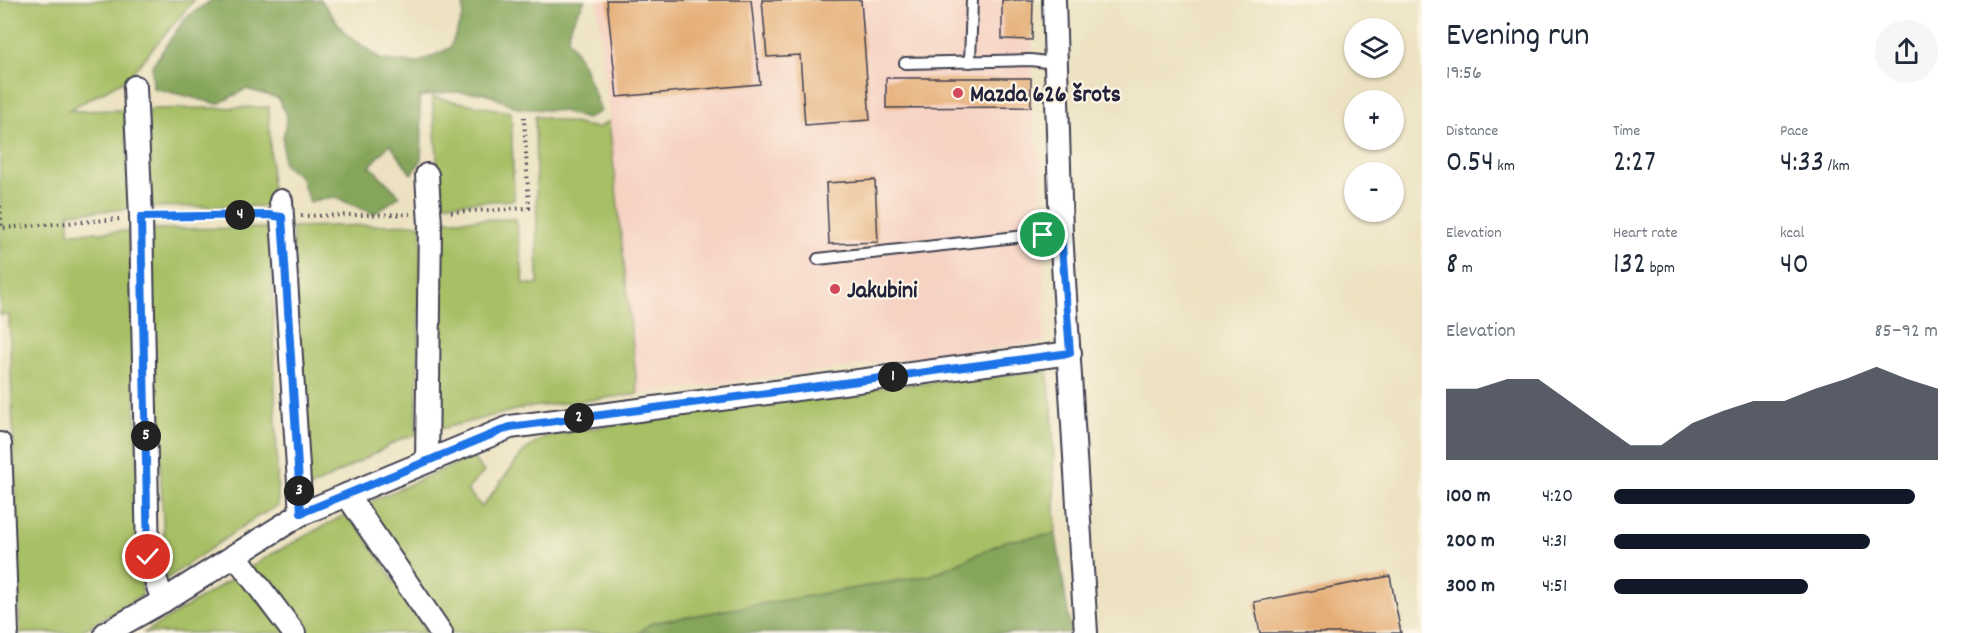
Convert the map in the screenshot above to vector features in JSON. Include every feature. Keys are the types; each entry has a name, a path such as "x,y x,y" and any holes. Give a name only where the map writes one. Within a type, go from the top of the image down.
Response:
{"street":[{"path":"1054,0 1054,63 1061,232 1086,633"},
{"path":"135,87 141,217 148,557 163,601"},
{"path":"427,175 430,225 427,461"},
{"path":"281,209 301,513"},
{"path":"106,633 163,601 301,513 510,427 1070,353"},
{"path":"0,444 7,633"},
{"path":"346,495 441,633"},
{"path":"235,555 294,633"}],"lane":[{"path":"970,62 972,0"},
{"path":"904,63 1032,60 1054,63"},
{"path":"818,259 1061,232"}],"path":[{"path":"0,206 2,228 141,217 268,215 281,209"}],"shaded area":[{"name":"Jakubini","path":"597,0 1033,0 1031,107 1038,154 1042,155 1045,342 638,394"}],"green space":[{"path":"0,0 194,0 127,79 67,111 124,110 131,209 69,213 69,233 129,231 142,596 78,633 20,633 9,315 0,315"},
{"path":"212,0 321,0 345,33 382,60 417,63 450,48 463,15 463,0 585,0 571,24 568,38 583,64 601,111 586,119 563,111 518,108 485,93 449,92 419,97 422,133 421,161 411,174 390,144 370,166 400,196 374,214 334,197 310,202 300,177 283,164 283,138 287,117 278,98 246,89 218,104 153,88 152,66 185,18"},
{"path":"432,97 511,112 514,200 441,204"},
{"path":"269,107 272,206 147,207 149,109"},
{"path":"535,116 598,128 609,121 638,394 524,408 436,430 438,220 516,219 524,284 538,284"},
{"path":"422,224 416,435 401,439 308,489 292,227"},
{"path":"271,228 278,506 255,518 166,579 148,229"},
{"path":"1047,371 1052,410 1056,534 1006,541 932,575 651,623 639,633 453,633 446,627 367,503 472,457 484,472 467,490 482,507 524,451 546,436 783,397"},
{"path":"350,512 427,633 144,633 272,554"},
{"path":"1056,534 1071,633 639,633 651,623 932,575 1006,541"}],"building":[{"path":"607,0 751,0 760,84 617,97"},
{"path":"762,0 861,0 870,120 805,125 800,55 767,57"},
{"path":"1002,0 1033,0 1032,40 1002,39"},
{"name":"Mazda 626 šrots","path":"886,78 1031,78 1031,107 886,108"},
{"path":"875,180 878,242 829,244 826,183"},
{"path":"1390,576 1401,633 1260,633 1254,602"}],"place":[{"name":"Mazda 626 šrots","path":"958,93"},
{"name":"Jakubini","path":"835,289"}],"route":[{"path":"148,557 141,217 268,215 282,217 301,513 510,427 1070,353 1061,232 1043,235"}]}
